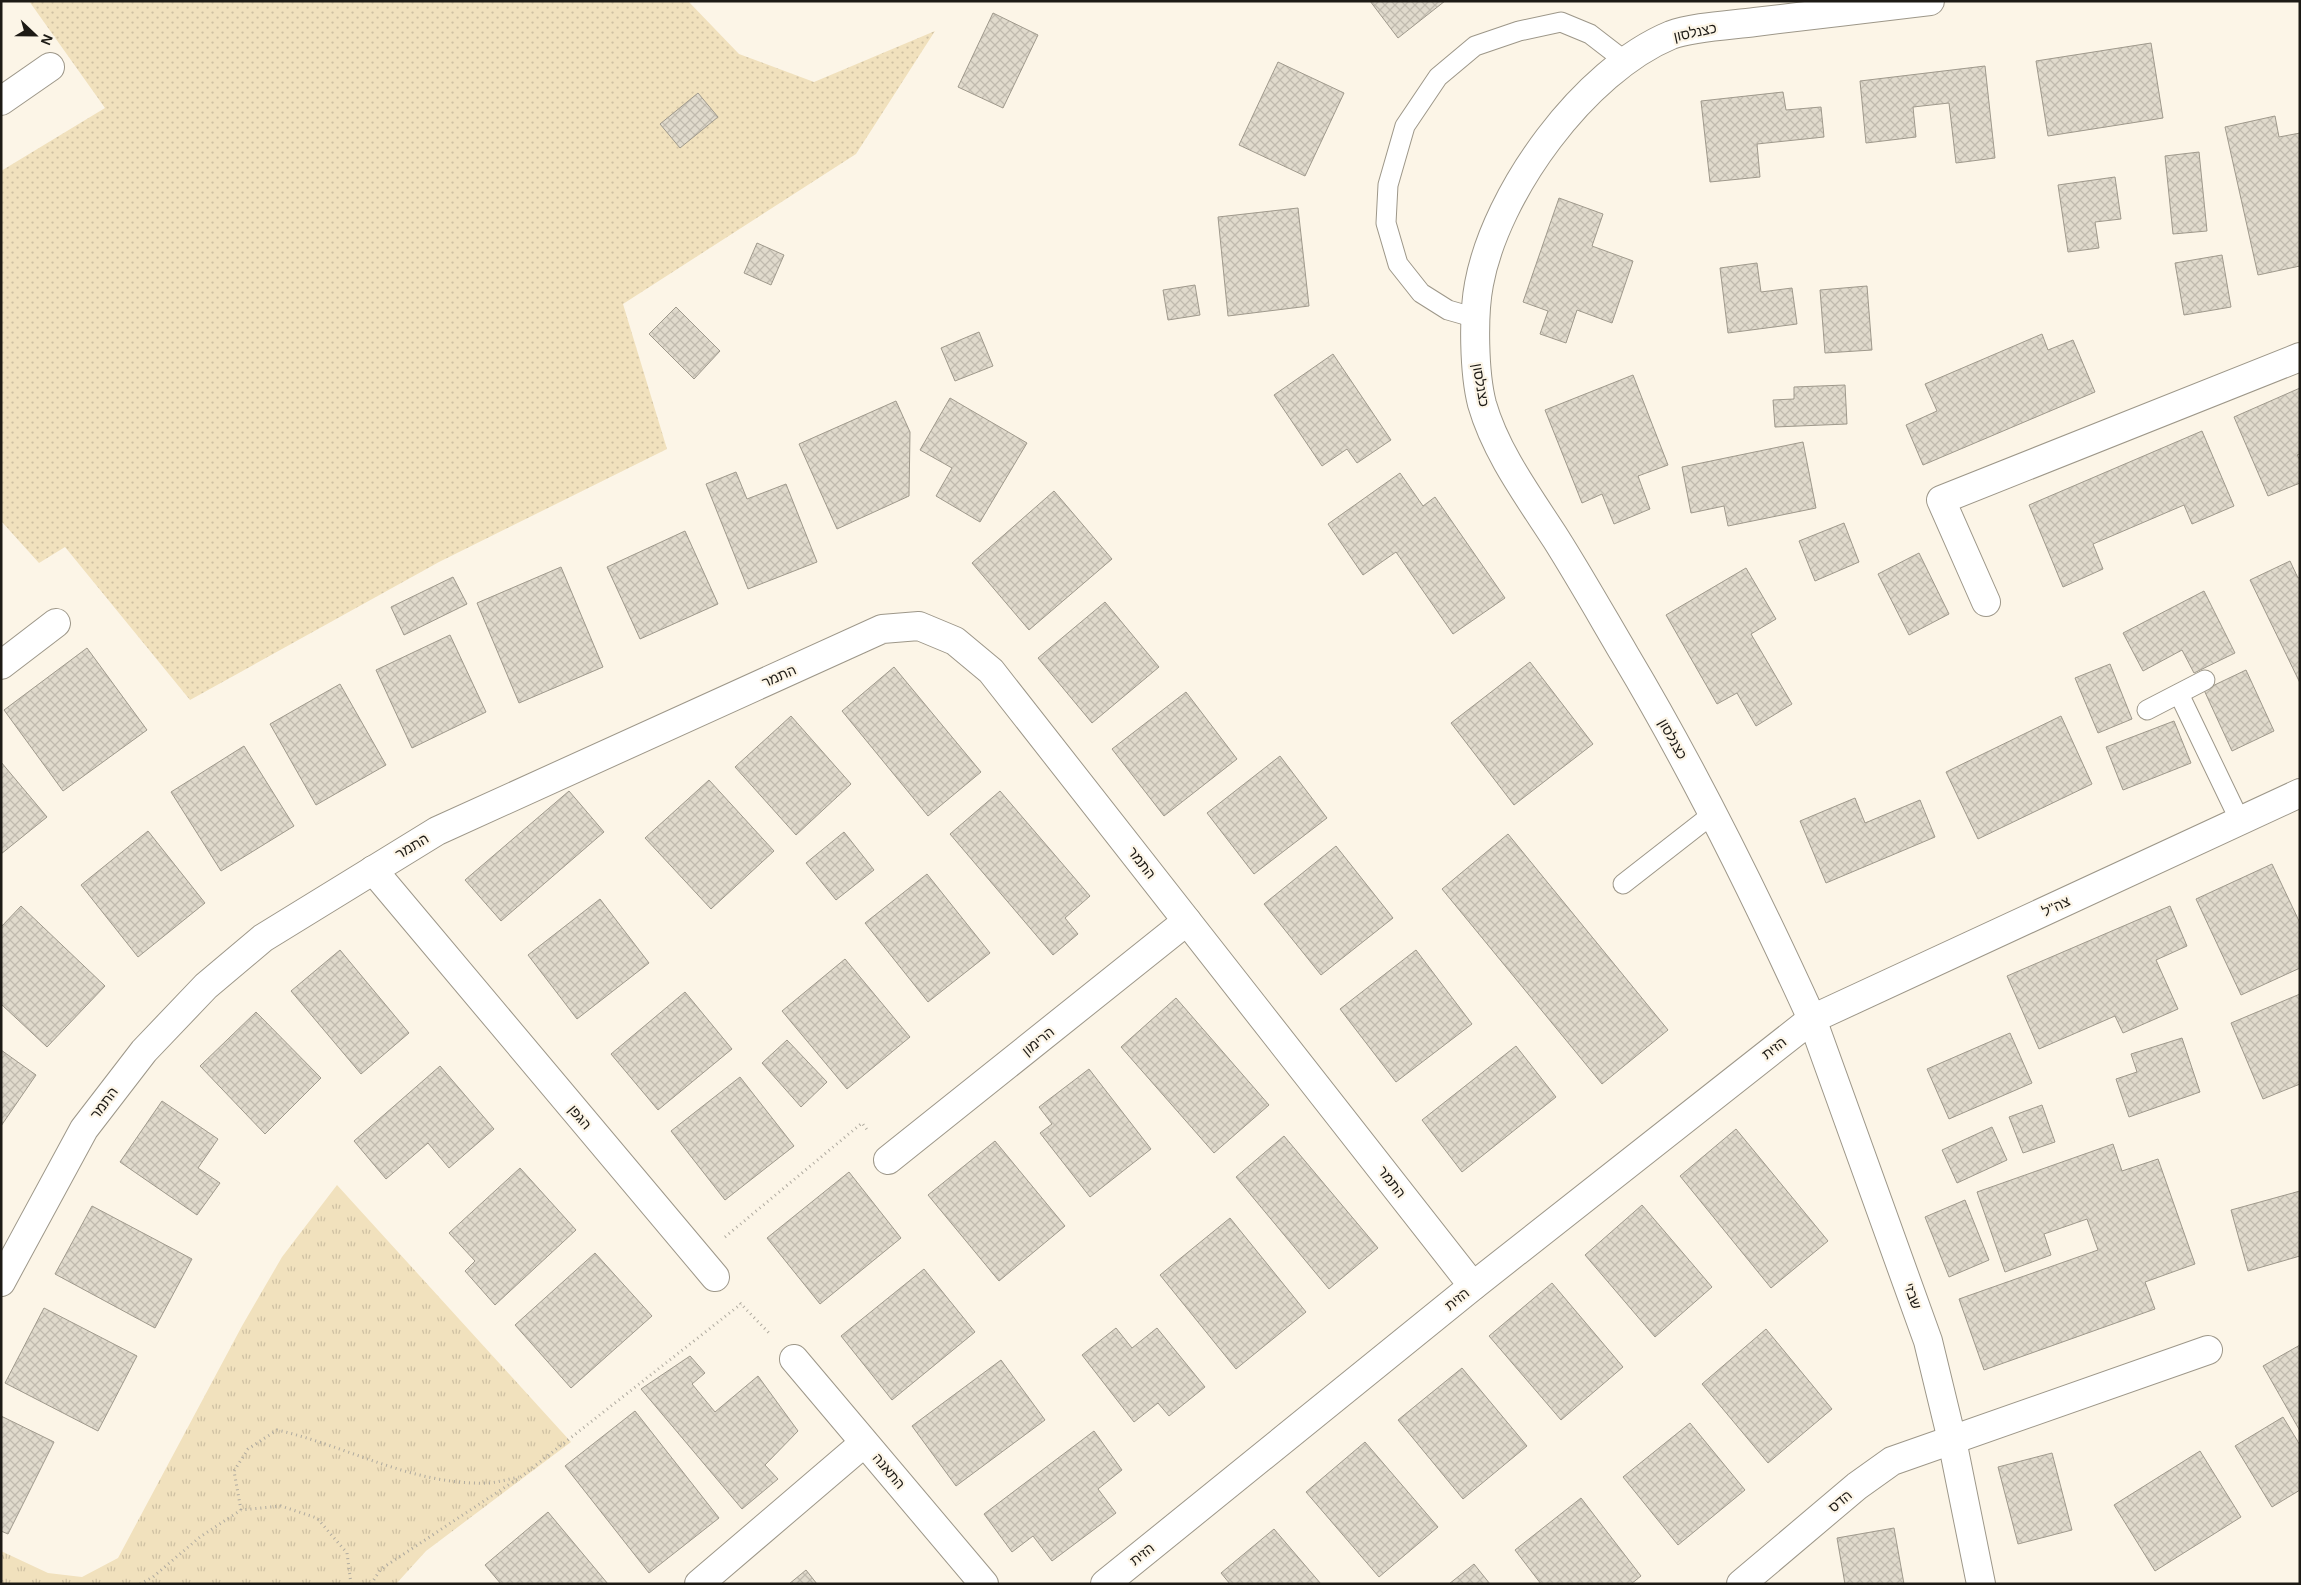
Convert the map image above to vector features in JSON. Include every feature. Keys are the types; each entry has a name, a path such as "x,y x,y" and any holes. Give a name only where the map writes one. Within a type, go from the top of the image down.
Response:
{"street":[{"name":"כצנלסון","path":"1812,1019 1755,894 1714,813 1566,554 1507,461 1482,403 1474,338 1479,283 1500,220 1534,160 1576,105 1625,60 1674,34 1728,25 1930,1"},
{"path":"1,100 50,67"},
{"path":"1986,602 1941,500 2300,356"},
{"path":"1,664 56,622"},
{"name":"התמר","path":"1,1282 84,1129 144,1051 206,986 263,938 437,831 882,629 919,626 955,640 991,671 1473,1286"},
{"name":"צה\"ל","path":"1812,1019 2300,793"},
{"name":"הגפן","path":"373,870 707,1268"},
{"name":"הרימון","path":"888,1160 1187,921"},
{"name":"הזית","path":"1105,1584 1473,1286 1812,1019"},
{"name":"שבזי","path":"1812,1019 1928,1341 1952,1440 1981,1584"},
{"name":"הדס","path":"1741,1584 1857,1486 1892,1462 2208,1350"},
{"name":"התאנה","path":"794,1359 984,1584"},
{"path":"699,1584 864,1443"}],"lane":[{"path":"1476,318 1448,310 1421,293 1398,264 1386,223 1388,185 1405,126 1438,77 1475,46 1519,31 1561,22 1590,34 1625,60"},
{"path":"2147,710 2205,680"},
{"path":"2179,694 2240,821"},
{"path":"1623,884 1714,813"}],"path":[{"path":"794,1359 707,1268 862,1123 888,1160"},
{"path":"371,1584 381,1569 522,1476 741,1304"},
{"path":"241,1510 234,1472 248,1449 277,1430 309,1437 364,1459 428,1478 489,1483 522,1476"},
{"path":"140,1584 153,1577 200,1537 241,1510 281,1506 318,1518 347,1553 351,1584"},
{"path":"1,1581 6,1584"}],"green space":[{"path":"29,1 688,1 739,54 814,82 935,31 856,154 623,304 667,449 439,562 190,700 65,547 39,563 1,521 1,171 105,108"},
{"path":"337,1185 571,1442 426,1551 396,1584 1,1584 1,1551 48,1573 82,1577 118,1558 242,1326 282,1257"}],"building":[{"path":"1370,1 1445,1 1398,38"},
{"path":"993,13 1038,35 1003,108 958,87"},
{"path":"2151,43 2163,118 2048,136 2036,61"},
{"path":"1278,62 1344,93 1305,176 1239,145"},
{"path":"1985,66 1995,158 1956,163 1949,103 1913,107 1916,137 1866,143 1860,81"},
{"path":"1783,92 1786,110 1821,107 1824,137 1757,144 1760,177 1710,182 1701,101"},
{"path":"698,93 718,117 680,148 660,124"},
{"path":"2275,116 2279,137 2300,133 2300,266 2258,275 2225,127"},
{"path":"2199,152 2207,231 2173,234 2165,156"},
{"path":"2115,177 2121,219 2095,222 2099,248 2068,252 2058,185"},
{"path":"1559,198 1603,214 1592,246 1633,261 1612,323 1577,310 1566,343 1540,334 1548,311 1523,302"},
{"path":"1298,208 1309,306 1228,316 1218,217"},
{"path":"757,243 784,255 771,285 744,273"},
{"path":"2222,255 2231,307 2184,315 2175,263"},
{"path":"1757,263 1761,292 1792,288 1797,324 1728,333 1720,268"},
{"path":"1195,285 1200,315 1168,320 1163,290"},
{"path":"1867,286 1872,350 1825,353 1820,290"},
{"path":"676,307 720,351 694,379 649,334"},
{"path":"979,332 993,366 955,381 941,348"},
{"path":"2042,334 2048,350 2073,340 2095,392 1923,465 1906,425 1937,411 1925,384"},
{"path":"1333,354 1391,440 1357,463 1347,449 1322,466 1274,395"},
{"path":"1633,375 1668,465 1638,476 1650,509 1614,524 1602,494 1582,503 1545,410"},
{"path":"1845,385 1847,424 1775,427 1773,400 1794,399 1794,387"},
{"path":"2300,388 2300,454 2297,455 2300,460 2300,483 2268,496 2234,417"},
{"path":"950,398 1027,443 980,522 936,496 952,468 920,450"},
{"path":"896,401 910,432 909,496 837,529 799,444"},
{"path":"2202,431 2234,506 2192,524 2184,505 2093,544 2103,569 2063,587 2029,505"},
{"path":"1803,442 1816,508 1728,526 1724,506 1691,513 1682,467"},
{"path":"736,472 747,499 786,484 817,562 748,589 706,484"},
{"path":"1400,473 1423,506 1435,497 1505,598 1453,634 1396,552 1363,575 1328,524"},
{"path":"1054,491 1112,559 1029,630 972,563"},
{"path":"1844,523 1859,562 1815,581 1799,541"},
{"path":"685,531 718,604 640,639 607,567"},
{"path":"1919,553 1949,614 1909,635 1878,574"},
{"path":"2290,561 2298,578 2300,577 2300,683 2250,580"},
{"path":"561,567 603,667 519,703 477,603"},
{"path":"1746,568 1776,619 1751,634 1792,704 1756,726 1737,693 1717,704 1666,615"},
{"path":"453,577 467,604 404,635 391,607"},
{"path":"2204,591 2235,653 2194,673 2182,650 2143,671 2123,633"},
{"path":"1105,602 1159,667 1092,723 1038,658"},
{"path":"450,635 486,712 412,748 376,670"},
{"path":"87,648 147,730 63,791 4,710"},
{"path":"1530,662 1593,744 1514,805 1451,723"},
{"path":"2110,664 2132,719 2098,733 2075,678"},
{"path":"894,667 981,772 928,816 842,711"},
{"path":"2246,670 2274,731 2232,751 2204,690"},
{"path":"340,684 386,765 316,805 270,724"},
{"path":"1186,692 1237,759 1164,816 1112,749"},
{"path":"791,716 851,784 796,835 735,767"},
{"path":"2061,716 2092,784 1978,839 1946,772"},
{"path":"2174,721 2191,763 2123,790 2106,747"},
{"path":"244,746 294,826 221,871 171,792"},
{"path":"1280,756 1327,818 1254,874 1207,813"},
{"path":"1,762 47,817 1,854"},
{"path":"709,780 774,851 711,909 645,838"},
{"path":"569,791 604,832 501,921 465,880"},
{"path":"1000,791 1090,896 1065,918 1078,934 1053,955 950,834"},
{"path":"1855,798 1865,823 1920,800 1935,837 1826,883 1800,821"},
{"path":"148,831 205,903 138,957 81,885"},
{"path":"844,832 874,870 836,900 806,863"},
{"path":"1508,834 1668,1030 1602,1084 1442,889"},
{"path":"1336,846 1393,918 1321,975 1264,904"},
{"path":"2272,864 2300,923 2300,968 2241,995 2196,899"},
{"path":"927,874 990,953 928,1002 865,923"},
{"path":"600,899 649,963 577,1019 528,955"},
{"path":"21,906 105,986 47,1047 1,1004 1,927"},
{"path":"2170,906 2187,946 2156,960 2178,1009 2123,1033 2115,1016 2039,1049 2007,976"},
{"path":"340,950 409,1033 361,1074 291,991"},
{"path":"1416,950 1472,1024 1396,1082 1340,1009"},
{"path":"845,959 910,1037 847,1089 782,1011"},
{"path":"685,992 732,1049 658,1110 611,1054"},
{"path":"2300,994 2300,1084 2263,1099 2231,1023"},
{"path":"1176,998 1269,1105 1214,1153 1121,1047"},
{"path":"256,1012 321,1078 265,1134 200,1066"},
{"path":"2010,1033 2032,1083 1949,1119 1927,1069"},
{"path":"2182,1038 2200,1092 2129,1117 2116,1079 2137,1072 2131,1054"},
{"path":"787,1040 827,1082 801,1107 762,1063"},
{"path":"1516,1046 1556,1097 1462,1172 1422,1120"},
{"path":"1,1050 36,1075 1,1126"},
{"path":"440,1066 494,1129 449,1168 428,1143 386,1179 354,1141"},
{"path":"1089,1069 1151,1149 1090,1197 1040,1133 1052,1124 1039,1107"},
{"path":"740,1077 794,1146 725,1200 671,1131"},
{"path":"162,1101 218,1139 198,1168 220,1183 197,1215 120,1162"},
{"path":"2042,1105 2055,1142 2023,1153 2009,1117"},
{"path":"1992,1127 2007,1160 1957,1183 1942,1150"},
{"path":"1736,1129 1828,1241 1771,1288 1680,1176"},
{"path":"1284,1136 1378,1248 1329,1289 1236,1177"},
{"path":"995,1141 1065,1226 999,1281 928,1195"},
{"path":"2113,1144 2122,1171 2158,1159 2195,1264 2145,1282 2155,1309 1984,1370 1959,1299 2098,1250 2087,1219 2044,1234 2051,1255 2005,1272 1977,1192"},
{"path":"520,1168 576,1230 495,1305 465,1271 475,1261 449,1233"},
{"path":"849,1172 901,1238 820,1304 767,1238"},
{"path":"2300,1191 2300,1256 2248,1271 2231,1210"},
{"path":"1965,1200 1989,1260 1949,1277 1925,1217"},
{"path":"1642,1205 1712,1287 1655,1337 1585,1255"},
{"path":"92,1206 192,1259 155,1328 55,1274"},
{"path":"1230,1218 1306,1312 1236,1369 1160,1275"},
{"path":"595,1253 652,1316 571,1388 515,1325"},
{"path":"924,1269 975,1332 892,1400 841,1336"},
{"path":"1552,1283 1623,1367 1561,1420 1489,1336"},
{"path":"44,1308 137,1356 98,1431 5,1383"},
{"path":"1116,1328 1132,1348 1157,1328 1205,1387 1169,1416 1158,1403 1134,1422 1082,1355"},
{"path":"1766,1329 1832,1409 1768,1463 1702,1384"},
{"path":"2300,1345 2300,1431 2263,1366"},
{"path":"690,1356 705,1373 692,1384 715,1412 758,1376 798,1431 765,1465 778,1479 742,1509 641,1389"},
{"path":"1001,1360 1045,1420 956,1486 912,1426"},
{"path":"1462,1368 1527,1446 1463,1499 1398,1420"},
{"path":"635,1411 719,1518 649,1573 565,1466"},
{"path":"1,1416 54,1442 8,1534 1,1531"},
{"path":"2283,1417 2300,1445 2300,1490 2272,1507 2235,1446"},
{"path":"1690,1423 1745,1490 1678,1545 1623,1477"},
{"path":"1094,1431 1122,1470 1098,1489 1116,1513 1052,1561 1033,1536 1012,1552 984,1514"},
{"path":"1365,1442 1438,1527 1379,1577 1306,1492"},
{"path":"2200,1451 2241,1517 2155,1571 2114,1505"},
{"path":"2052,1453 2072,1530 2018,1544 1998,1467"},
{"path":"1581,1498 1641,1576 1631,1584 1541,1584 1515,1550"},
{"path":"548,1512 608,1584 501,1584 485,1565"},
{"path":"1894,1528 1904,1584 1845,1584 1837,1538"},
{"path":"1274,1529 1321,1584 1230,1584 1221,1573"},
{"path":"1474,1564 1490,1584 1449,1584"},
{"path":"806,1570 817,1584 789,1584"}]}
